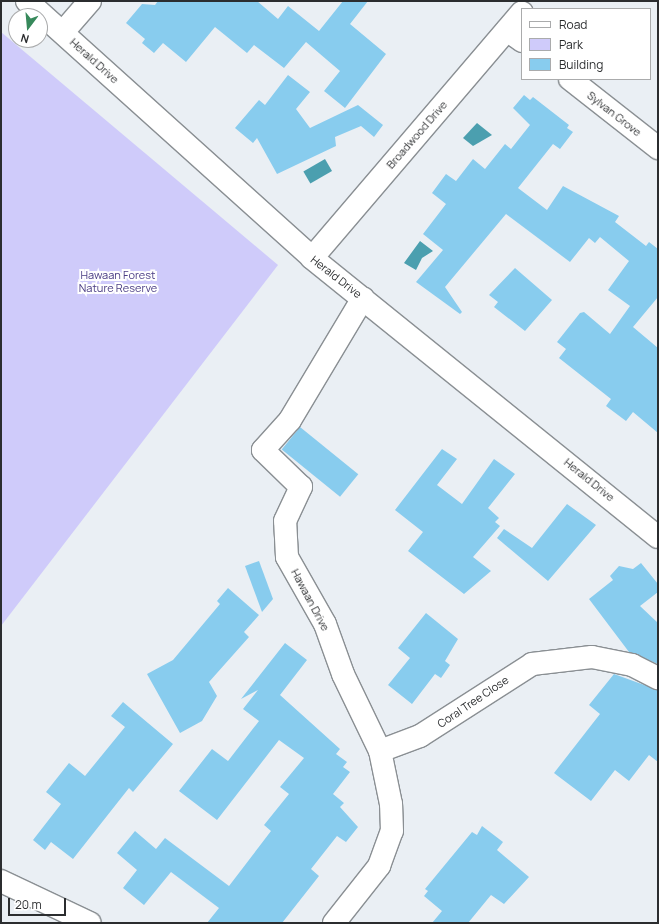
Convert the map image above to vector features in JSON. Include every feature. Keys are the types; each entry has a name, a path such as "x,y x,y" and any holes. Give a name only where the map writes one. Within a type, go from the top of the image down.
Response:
{"street":[{"name":"Herald Drive","path":"27,1 312,258 658,537"},
{"path":"63,32 90,1"},
{"name":"Broadwood Drive","path":"312,258 515,36 521,15"},
{"name":"Sylvan Grove","path":"571,80 658,148"},
{"name":"Hawaan Drive","path":"334,923 370,881 392,831 391,804 380,751 343,674 325,624 287,557 285,521 301,487 263,450 290,420 363,298"},
{"name":"Coral Tree Close","path":"380,751 420,736 532,664 592,657 632,665 658,678"},
{"path":"1,881 90,923"}],"green space":[{"name":"Hawaan Forest Nature Reserve","path":"1,32 8,38 8,48 20,48 278,265 1,626"}],"water":[{"path":"477,123 492,135 473,146 463,138"},
{"path":"325,159 332,171 310,184 303,172"},
{"path":"420,241 433,251 422,258 416,270 404,263"}],"building":[{"path":"158,1 257,1 278,19 288,6 319,31 343,1 368,1 350,24 386,54 345,108 324,91 340,71 306,42 284,68 254,45 247,53 215,27 186,62 163,43 154,53 142,43 145,39 126,23 142,4 155,5"},
{"path":"288,75 310,92 296,109 310,128 358,105 383,125 374,137 361,126 335,137 336,146 277,174 257,138 253,143 235,128 259,100 265,105"},
{"path":"524,95 530,100 533,97 569,125 567,128 573,132 560,149 553,144 518,188 547,210 563,186 619,216 615,222 646,246 649,242 658,249 658,297 633,327 658,348 658,433 633,412 626,421 606,406 611,399 559,358 566,349 557,342 580,313 584,312 610,334 630,306 608,290 629,261 600,237 595,243 589,238 570,262 506,214 445,287 462,312 460,314 416,282 443,250 423,234 446,204 432,193 446,174 456,181 473,159 485,169 505,144 511,149 530,125 513,108"},
{"path":"515,268 552,300 525,331 494,307 498,302 489,295"},
{"path":"300,427 358,474 340,497 282,450"},
{"path":"442,449 457,459 437,485 462,504 494,459 515,474 488,508 499,518 495,522 500,526 473,557 491,571 464,594 408,551 423,532 395,510"},
{"path":"567,504 596,525 548,581 497,538 504,529 532,548"},
{"path":"259,561 273,599 262,612 245,566"},
{"path":"641,563 658,584 658,592 640,606 658,623 658,664 629,652 589,599 613,580 610,576 619,566 633,569"},
{"path":"228,588 259,615 244,632 249,637 209,682 217,696 202,721 180,733 147,674 173,660 220,604 217,601"},
{"path":"426,613 458,639 445,661 450,665 441,678 435,674 412,704 388,685 410,658 398,648"},
{"path":"285,643 307,660 280,695 340,749 336,754 347,762 343,767 350,772 333,794 344,803 340,807 358,827 346,842 337,836 311,869 319,876 282,923 207,923 219,908 171,872 144,905 123,888 137,870 117,853 135,831 156,849 165,838 229,886 271,831 264,825 289,794 280,787 304,758 279,740 217,820 179,791 212,749 228,761 259,721 243,709 258,690 241,699"},
{"path":"614,674 658,690 658,762 649,755 629,781 615,770 591,801 554,773 600,714 589,705"},
{"path":"123,702 173,744 133,792 129,788 73,859 51,842 45,850 33,840 61,804 46,792 69,763 85,776 125,727 111,716"},
{"path":"482,826 503,842 497,850 529,877 504,904 491,895 468,923 432,923 442,911 424,896 428,891 425,889 472,832 477,835"}]}
